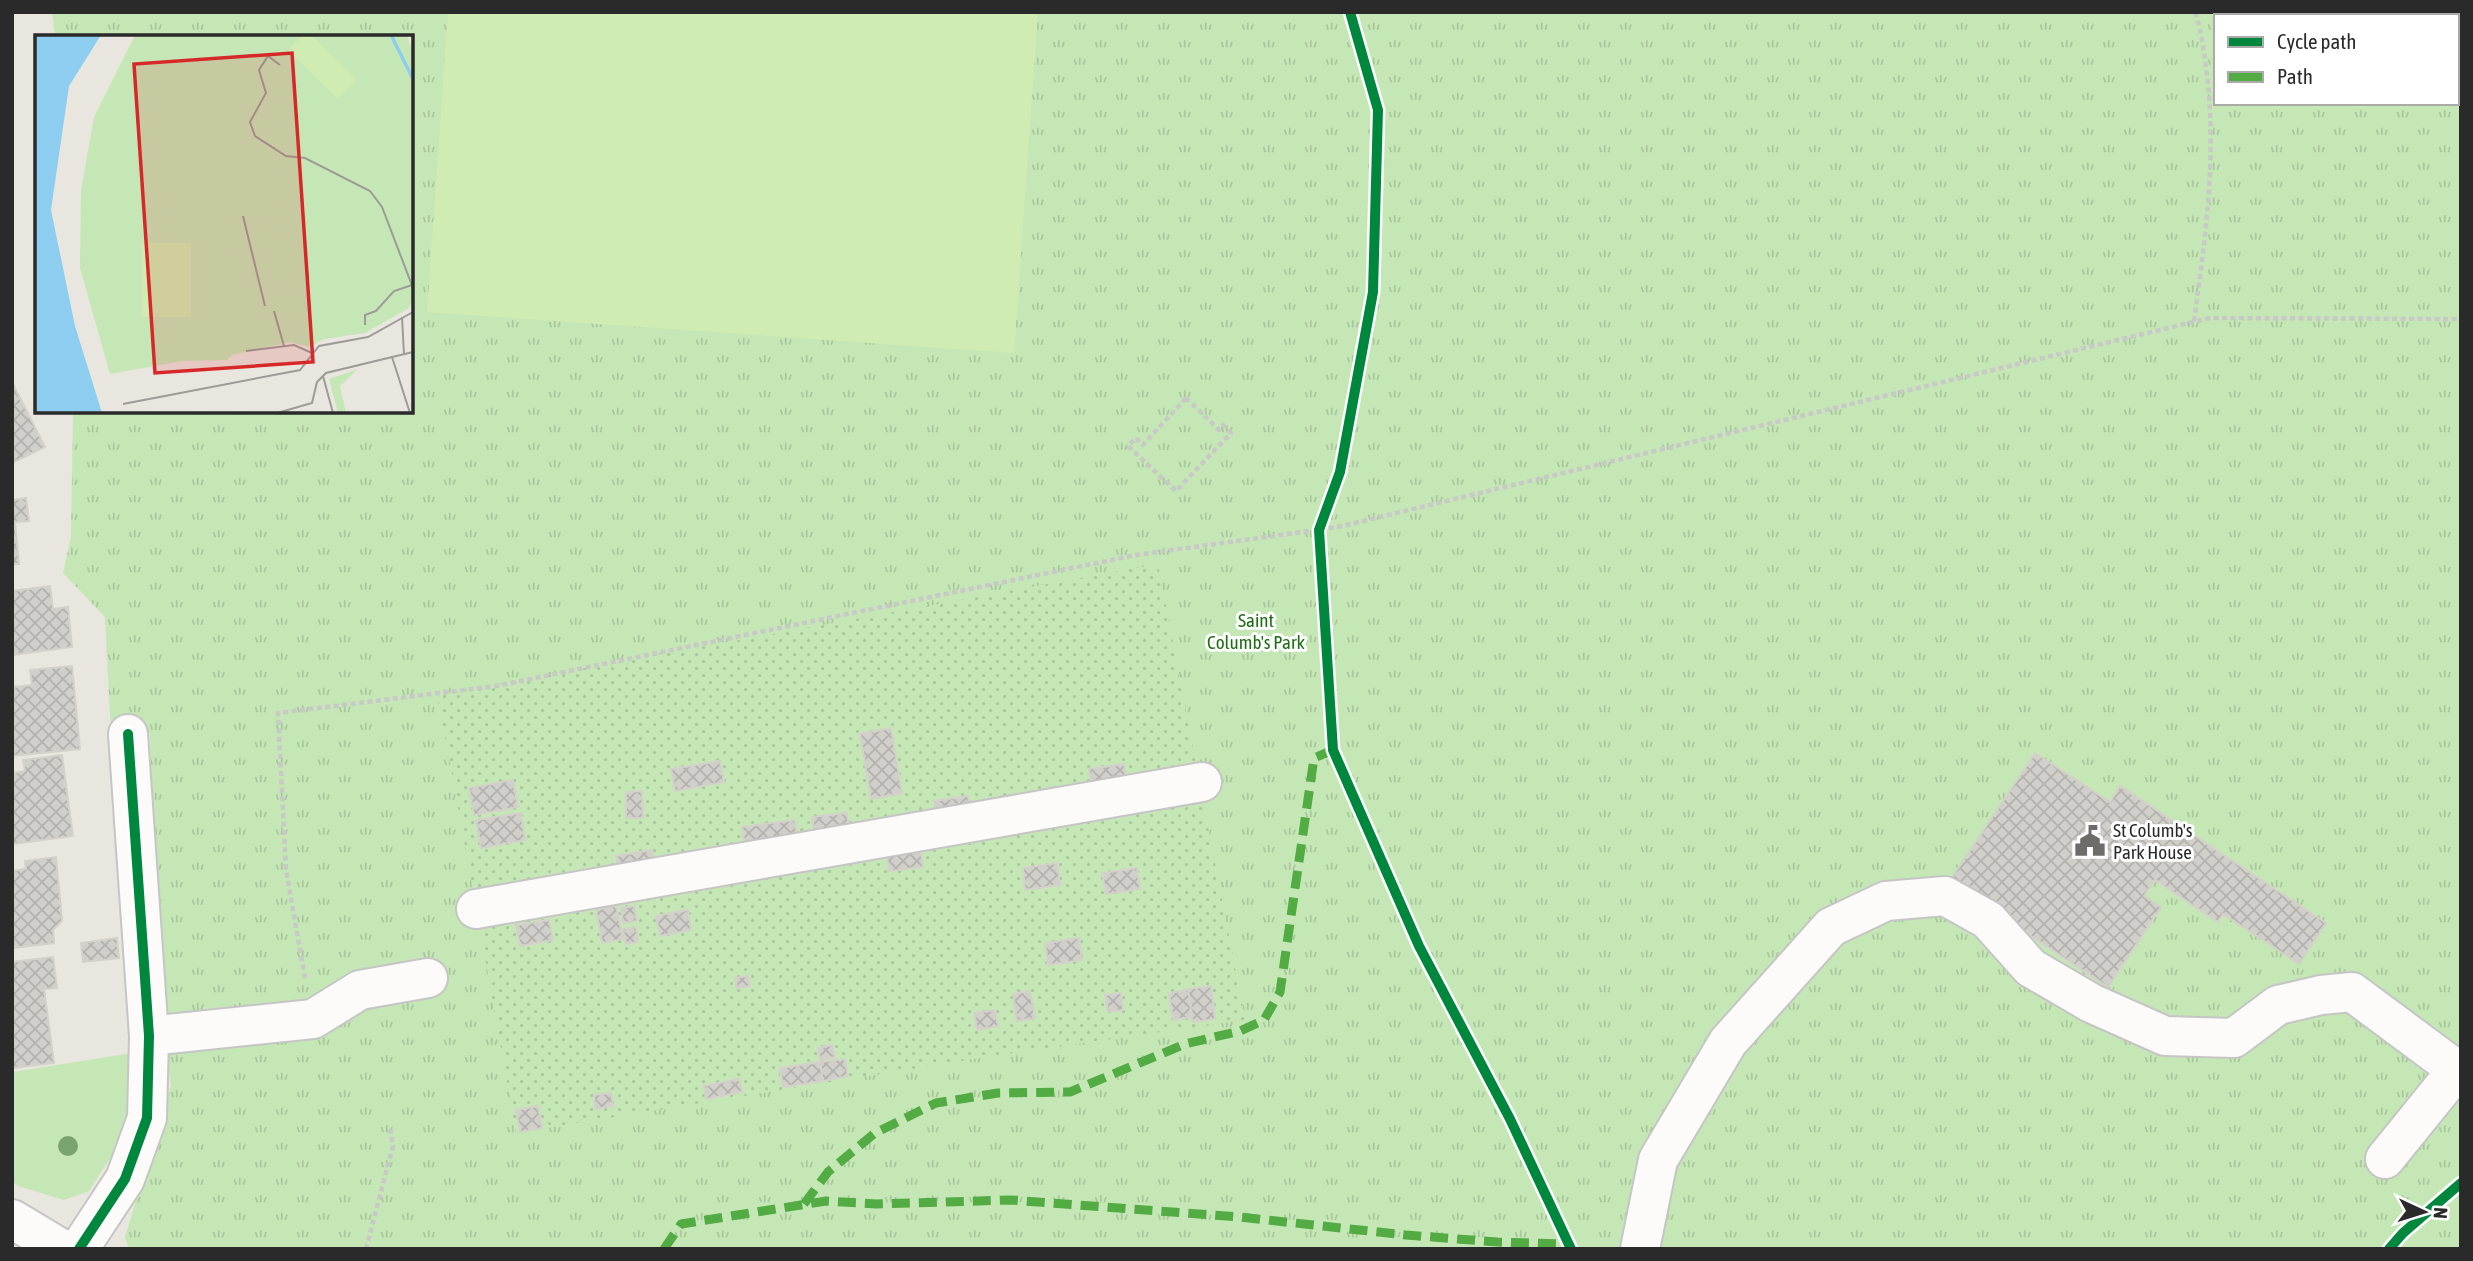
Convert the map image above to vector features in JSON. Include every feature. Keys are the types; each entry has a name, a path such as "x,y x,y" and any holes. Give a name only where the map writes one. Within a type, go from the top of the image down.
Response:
{"street":[{"path":"79,1249 125,1179 147,1118 149,1036 128,734"},
{"path":"475,909 1202,782"},
{"path":"1640,1249 1658,1160 1728,1042 1831,927 1886,901 1945,895 1989,920 2031,968 2091,1003 2165,1036 2234,1038 2278,1005 2321,995 2352,992 2457,1070 2385,1159"},
{"path":"149,1036 313,1018 360,990 428,978"},
{"path":"12,1219 62,1249"}],"path":[{"path":"2194,321 2206,229 2212,117 2202,32 2195,12"},
{"path":"313,1018 286,870 278,713 496,686 1136,555 1319,530 2210,318 2461,319"},
{"path":"1186,398 1219,430 1223,425 1231,432 1176,491 1128,446 1136,438 1143,444 1186,398"},
{"path":"1320,543 1319,530 1324,518"},
{"path":"366,1249 393,1146 390,1129"}],"green space":[{"name":"Saint Columb's Park","path":"52,12 2461,12 2461,1249 129,1249 125,1237 171,1085 160,1024 150,733 111,735 105,617 63,573 71,537 73,413 413,413 413,35 55,35"},
{"path":"448,12 1038,12 1014,353 427,312"},
{"path":"1158,564 1245,1020 973,1059 516,1133 437,695"},
{"path":"132,1053 128,1130 89,1191 64,1200 12,1182 12,1072"}],"building":[{"path":"12,385 45,447 12,463"},
{"path":"26,498 29,521 15,522 19,564 12,564 12,500"},
{"path":"50,586 53,609 68,607 72,647 12,655 12,591"},
{"path":"72,666 80,749 12,756 12,687 32,685 30,670"},
{"path":"891,728 902,793 871,799 860,734"},
{"name":"St Columb's Park House","path":"2035,753 2110,802 2120,786 2326,923 2299,964 2223,914 2218,922 2155,880 2144,896 2161,907 2108,987 1949,882"},
{"path":"62,755 73,836 12,844 12,773 25,771 23,760"},
{"path":"720,761 724,782 675,791 671,769"},
{"path":"1124,764 1127,786 1092,791 1089,769"},
{"path":"513,780 518,807 474,815 469,788"},
{"path":"642,791 643,818 626,818 626,792"},
{"path":"968,796 971,818 937,823 934,801"},
{"path":"521,813 525,840 481,848 476,820"},
{"path":"847,813 850,834 815,839 812,817"},
{"path":"795,820 799,851 747,858 742,827"},
{"path":"920,845 923,867 889,871 886,850"},
{"path":"652,850 656,872 620,878 616,856"},
{"path":"56,857 62,921 53,930 54,943 12,948 12,871 26,869 25,861"},
{"path":"1057,863 1060,885 1025,890 1023,868"},
{"path":"1137,868 1140,889 1106,894 1102,873"},
{"path":"616,906 623,939 602,943 596,910"},
{"path":"634,906 637,921 623,923 621,908"},
{"path":"688,910 691,930 660,936 656,916"},
{"path":"549,920 553,940 520,946 516,925"},
{"path":"636,927 638,942 626,944 623,929"},
{"path":"117,938 119,958 83,962 81,943"},
{"path":"1079,938 1082,960 1048,965 1045,943"},
{"path":"53,957 57,988 44,989 54,1063 12,1068 12,962"},
{"path":"748,976 750,986 737,988 735,978"},
{"path":"1211,986 1215,1019 1193,1022 1188,989"},
{"path":"1188,990 1192,1017 1173,1020 1169,993"},
{"path":"1030,991 1035,1018 1017,1021 1013,994"},
{"path":"1121,993 1123,1010 1108,1012 1105,995"},
{"path":"995,1010 998,1026 977,1030 974,1013"},
{"path":"832,1045 835,1057 820,1060 818,1048"},
{"path":"845,1059 848,1076 823,1081 820,1062"},
{"path":"820,1062 823,1081 783,1087 780,1068"},
{"path":"739,1079 742,1092 706,1099 704,1086"},
{"path":"611,1093 613,1106 595,1109 594,1095"},
{"path":"538,1106 542,1128 520,1132 516,1110"}],"marked path":[{"path":"804,1204 828,1172 875,1133 936,1103 998,1093 1070,1092 1185,1044 1240,1031 1264,1020 1280,992 1314,758 1333,750"},
{"path":"664,1249 681,1224 826,1201 876,1204 1011,1200 1239,1217 1406,1235 1569,1244"}],"cycle path":[{"path":"1350,12 1378,110 1373,292 1340,472 1319,530 1333,750 1419,946 1510,1119 1571,1249"},
{"path":"79,1249 125,1179 147,1118 149,1036 128,734"},
{"path":"2389,1249 2403,1233 2461,1183"}],"place":[{"name":"St Columb's Park House","path":"2090,841"}]}
